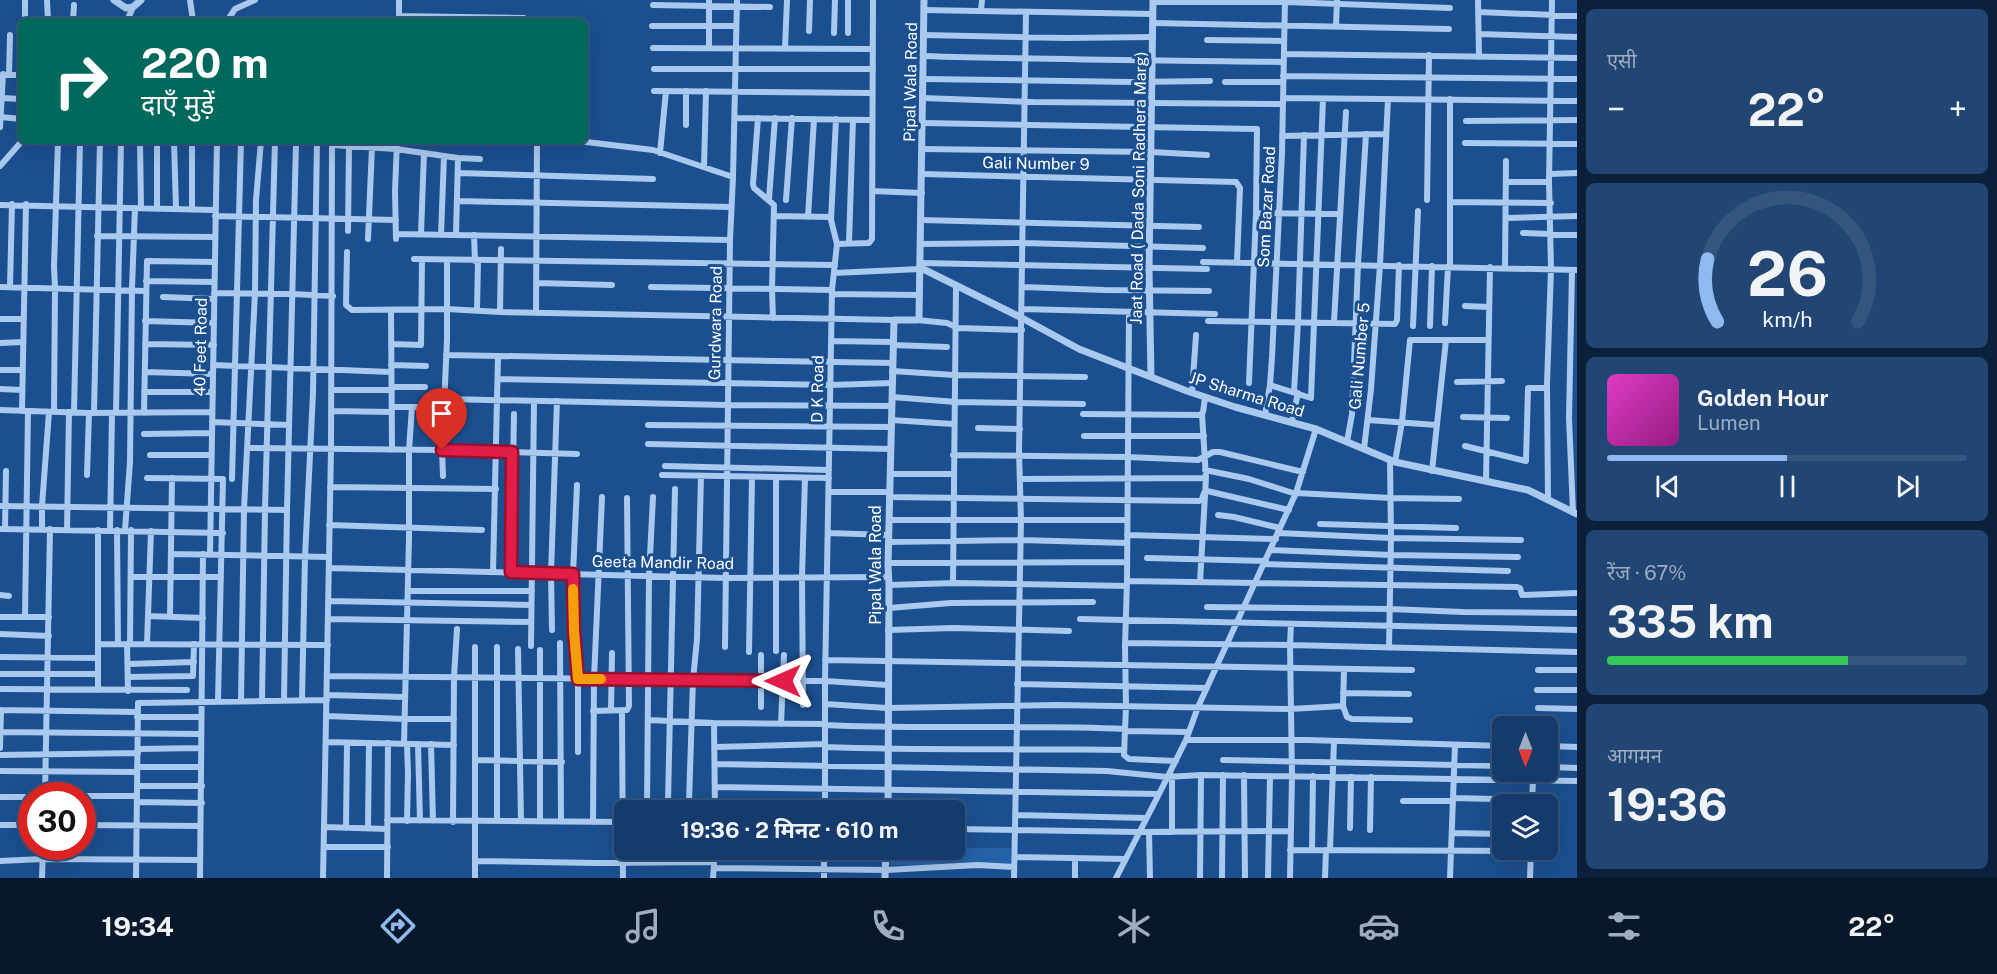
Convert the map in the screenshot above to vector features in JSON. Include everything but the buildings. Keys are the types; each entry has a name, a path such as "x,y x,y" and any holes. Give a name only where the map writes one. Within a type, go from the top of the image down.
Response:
{"street":[{"path":"25,18 26,0"},
{"path":"47,0 48,18"},
{"path":"114,0 126,8 133,7"},
{"path":"128,18 133,7 141,0"},
{"path":"190,0 193,18"},
{"path":"229,18 235,9 255,0"},
{"path":"399,0 399,18 524,18"},
{"path":"785,48 787,0"},
{"path":"809,31 810,0"},
{"path":"834,33 835,0"},
{"path":"848,0 848,33"},
{"path":"837,244 869,243 872,240 873,0"},
{"name":"Pipal Wala Road","path":"917,320 919,318 921,267 924,0"},
{"path":"981,11 982,0"},
{"path":"1478,0 1479,57"},
{"path":"1548,500 1547,388 1551,269 1549,182 1552,120 1552,0"},
{"path":"1153,1 1337,2 1450,8"},
{"name":"Jaat Road ( Dada Soni Radhera Marg)","path":"1151,377 1149,247 1153,1"},
{"name":"Som Bazar Road","path":"1265,415 1270,385 1277,262 1285,1"},
{"path":"1336,26 1337,2"},
{"path":"709,3 709,48"},
{"path":"653,5 737,3 770,7"},
{"name":"Gurdwara Road","path":"724,647 729,264 734,177 737,3"},
{"path":"73,18 74,5"},
{"path":"924,10 1153,14"},
{"path":"1014,878 1021,520 1019,456 1026,12"},
{"path":"1478,12 1577,16"},
{"path":"1153,24 1449,29"},
{"path":"652,26 736,26"},
{"path":"1479,34 1577,37"},
{"path":"0,127 10,35"},
{"path":"923,35 1153,37"},
{"path":"1207,40 1284,41"},
{"path":"653,48 873,49"},
{"path":"1284,54 1577,58"},
{"path":"923,56 1283,62"},
{"path":"1427,200 1429,56"},
{"path":"654,69 873,69"},
{"path":"1225,82 1429,76 1577,79"},
{"path":"923,79 1210,81"},
{"path":"654,91 872,93"},
{"path":"660,153 666,91"},
{"path":"686,91 686,125"},
{"path":"704,167 706,92"},
{"path":"2,98 18,99"},
{"path":"923,98 1152,103 1323,99 1577,101"},
{"path":"1270,385 1311,398 1323,99"},
{"name":"Gali Number 5","path":"1364,449 1380,265 1388,99"},
{"path":"1445,323 1449,267 1450,99"},
{"path":"1334,322 1346,112"},
{"path":"1,117 18,119"},
{"path":"735,118 872,120"},
{"path":"758,118 753,186 774,205 773,318"},
{"path":"769,199 775,118"},
{"path":"786,200 792,118"},
{"path":"808,217 814,119"},
{"name":"D K Road","path":"825,800 831,319 837,244 831,217 836,119"},
{"path":"849,243 853,120"},
{"path":"1466,121 1577,120"},
{"path":"923,123 1257,129 1249,383"},
{"path":"1347,442 1352,414 1366,134"},
{"path":"1282,135 1385,134"},
{"path":"1292,422 1296,392 1305,135"},
{"path":"588,142 660,153 734,177"},
{"path":"1465,143 1577,144"},
{"path":"0,165 19,144"},
{"path":"45,782 49,617 46,530 42,506 52,412 58,144"},
{"path":"67,530 80,144"},
{"path":"87,475 100,144"},
{"path":"110,530 121,144"},
{"path":"128,691 130,577 126,508 130,462 132,290 140,144"},
{"path":"157,144 157,209"},
{"path":"174,144 176,209"},
{"path":"192,144 192,210"},
{"name":"40 Feet Road","path":"200,878 203,577 211,532 217,144"},
{"path":"232,480 241,144"},
{"path":"241,701 244,509 250,423 256,218 261,144"},
{"path":"262,700 275,144"},
{"path":"284,700 296,144"},
{"path":"302,700 313,369 317,144"},
{"path":"323,878 332,411 332,144"},
{"path":"338,144 372,147 396,145 424,153 480,159"},
{"path":"536,312 537,144"},
{"path":"396,145 394,191 396,237 421,234 730,240"},
{"path":"348,231 349,146"},
{"path":"368,239 372,147"},
{"path":"922,149 1151,152 1207,155"},
{"path":"421,234 424,153"},
{"path":"441,235 444,156"},
{"path":"456,235 458,158"},
{"path":"1505,268 1506,161"},
{"path":"458,173 653,179"},
{"path":"1550,174 1577,173"},
{"name":"Gali Number 9","path":"922,174 1229,181 1239,185 1240,188 1237,262"},
{"path":"1506,182 1549,182"},
{"path":"872,191 922,193"},
{"path":"457,201 732,207"},
{"path":"1450,202 1551,202"},
{"path":"10,287 12,204"},
{"path":"25,617 25,411 22,370 26,204"},
{"path":"0,205 176,209 256,218 396,220"},
{"path":"1413,326 1418,211"},
{"path":"1256,213 1340,214"},
{"path":"774,216 831,217"},
{"path":"1506,218 1577,216"},
{"path":"921,220 1199,227"},
{"path":"1522,233 1577,235"},
{"path":"474,235 477,310"},
{"path":"97,236 215,237"},
{"path":"921,244 1024,243 1203,248"},
{"path":"500,312 501,249"},
{"path":"347,252 346,305 352,310 447,309 917,320 949,323 955,328 1022,330"},
{"path":"414,259 835,265"},
{"path":"391,344 421,345 422,259"},
{"path":"144,413 145,291 148,260 215,262"},
{"path":"444,476 442,450 447,260"},
{"path":"1203,262 1575,270 1569,418 1575,513"},
{"path":"834,273 921,267 1023,265 1207,268"},
{"path":"1208,321 1393,324 1398,320 1399,265"},
{"path":"1430,326 1432,266"},
{"name":"JP Sharma Road","path":"921,267 1079,349 1205,398 1316,429 1392,461 1528,490 1575,513"},
{"path":"1486,481 1490,267"},
{"path":"146,281 214,282"},
{"path":"537,283 612,285"},
{"path":"953,583 952,498 956,286"},
{"path":"0,287 145,291"},
{"path":"651,287 920,295"},
{"path":"1023,287 1209,291"},
{"path":"163,297 238,293 333,296"},
{"path":"1465,306 1489,306"},
{"path":"1022,309 1215,314"},
{"path":"391,310 392,450"},
{"path":"1129,313 1124,750 1126,758 1176,761"},
{"path":"0,319 24,319"},
{"name":"Pipal Wala Road","path":"888,800 888,538 894,320"},
{"path":"145,321 214,323"},
{"path":"1192,393 1196,335"},
{"path":"1389,648 1392,461 1402,422 1410,340 1488,340"},
{"path":"1432,471 1446,340"},
{"path":"831,341 947,347"},
{"path":"0,343 23,342"},
{"path":"145,344 214,345"},
{"path":"446,355 831,363 893,367 954,375 1085,377"},
{"path":"493,572 498,356"},
{"path":"213,365 332,371 426,366"},
{"path":"0,370 22,370"},
{"path":"145,372 213,374"},
{"path":"498,379 831,385 892,383"},
{"path":"1457,382 1502,381"},
{"path":"332,390 425,387"},
{"path":"1465,446 1526,461 1528,388 1547,388"},
{"path":"0,389 22,390"},
{"path":"144,392 213,392"},
{"path":"892,397 954,402 1083,404"},
{"path":"1200,582 1206,478 1202,414 1205,398"},
{"path":"445,399 892,406"},
{"path":"531,646 534,401"},
{"path":"552,630 551,573 557,401"},
{"path":"407,821 405,697 409,570 409,450 412,407"},
{"path":"332,411 424,407"},
{"path":"0,410 91,413 212,412"},
{"path":"511,572 514,414"},
{"path":"1083,414 1202,414"},
{"path":"1463,417 1507,418"},
{"path":"1368,420 1437,425"},
{"path":"212,422 289,425"},
{"path":"648,425 953,424"},
{"path":"978,428 1020,429"},
{"path":"1116,878 1138,832 1170,776 1198,707 1289,510 1316,429"},
{"path":"144,434 212,433"},
{"path":"1084,435 1204,436"},
{"path":"648,444 891,449"},
{"path":"248,448 577,454"},
{"path":"953,455 1194,460 1213,452 1232,453 1303,472"},
{"path":"150,455 211,455"},
{"path":"665,466 830,470"},
{"path":"1205,470 1249,479 1296,494 1459,499"},
{"path":"6,471 2,529 223,533"},
{"path":"890,474 953,474"},
{"path":"662,475 829,478"},
{"path":"689,800 693,680 697,639 701,476"},
{"path":"749,652 752,477"},
{"path":"147,478 223,479 218,701"},
{"path":"170,617 172,478"},
{"path":"776,478 776,651"},
{"path":"803,705 802,577 805,478"},
{"path":"1020,479 1206,478"},
{"path":"577,485 573,574 578,679 578,752"},
{"path":"330,487 496,489"},
{"path":"668,800 675,489"},
{"path":"829,492 952,498 1199,501 1205,492"},
{"path":"1205,492 1289,510"},
{"path":"593,822 593,711 602,497"},
{"path":"647,800 649,576 653,497"},
{"path":"593,711 629,708 627,498"},
{"path":"3,506 287,510"},
{"path":"1218,515 1234,517 1278,533"},
{"path":"889,520 1126,520"},
{"path":"1320,524 1456,528"},
{"path":"329,525 482,530"},
{"path":"98,530 98,690"},
{"path":"117,530 118,644"},
{"path":"147,644 151,531"},
{"path":"828,533 952,542 1020,540 1127,543"},
{"path":"1127,535 1202,536 1278,533 1521,540"},
{"path":"1271,550 1391,555 1518,556"},
{"path":"172,554 329,557"},
{"path":"1147,558 1508,571"},
{"path":"888,563 1127,562"},
{"name":"Geeta Mandir Road","path":"329,568 725,578 802,577 953,583 1255,582 1517,586 1522,595 1577,593"},
{"path":"130,577 221,577"},
{"path":"408,591 531,591"},
{"path":"0,595 9,596"},
{"path":"328,601 531,605"},
{"path":"889,608 951,603 1093,603"},
{"path":"1207,607 1577,613"},
{"path":"148,616 203,618"},
{"path":"0,617 49,617"},
{"path":"328,619 531,622"},
{"path":"1080,619 1577,630"},
{"path":"1290,878 1291,624"},
{"path":"453,822 454,677 457,629"},
{"path":"888,630 1069,631"},
{"path":"0,634 49,636"},
{"path":"561,643 561,822"},
{"path":"1125,643 1577,652"},
{"path":"98,644 328,645"},
{"path":"128,677 193,676 194,644"},
{"path":"475,647 475,878"},
{"path":"497,647 497,822"},
{"path":"518,650 522,821"},
{"path":"540,650 540,822"},
{"path":"611,710 612,653"},
{"path":"760,655 761,707"},
{"path":"781,724 784,655"},
{"path":"0,657 98,658"},
{"path":"825,660 1412,670"},
{"path":"128,664 194,662"},
{"path":"1344,670 1342,706 1347,717 1410,720"},
{"path":"1538,670 1577,670"},
{"path":"0,674 98,674"},
{"path":"328,676 825,681 887,685"},
{"path":"1017,684 1207,688"},
{"path":"0,689 187,690"},
{"path":"1537,690 1577,690"},
{"path":"1343,693 1409,694"},
{"path":"136,878 137,705 139,702 405,697"},
{"path":"825,704 887,708 1017,705 1290,709 1342,706"},
{"path":"1538,708 1577,709"},
{"path":"0,748 1,710 201,717"},
{"path":"622,710 623,800"},
{"path":"326,716 454,719"},
{"path":"648,720 825,724 887,728 1016,726 1189,732"},
{"path":"714,723 715,800"},
{"path":"0,732 201,734"},
{"path":"1186,740 1291,740 1492,746"},
{"path":"1325,878 1334,741"},
{"path":"326,742 454,745"},
{"path":"346,828 347,743"},
{"path":"368,828 369,743"},
{"path":"387,878 388,743"},
{"path":"418,744 420,821"},
{"path":"431,744 433,821"},
{"path":"715,747 825,745 888,750 1017,748 1124,750"},
{"path":"1450,878 1455,745"},
{"path":"1558,746 1577,747"},
{"path":"0,755 200,748"},
{"path":"475,760 562,762"},
{"path":"1223,760 1492,766"},
{"path":"715,764 1107,771 1170,776 1201,774 1492,779"},
{"path":"0,771 45,772 200,767"},
{"path":"1558,767 1577,768"},
{"path":"1200,878 1201,774"},
{"path":"1222,878 1223,775"},
{"path":"1244,775 1245,878"},
{"path":"1170,776 1172,832"},
{"path":"1268,878 1270,776"},
{"path":"1312,850 1313,776"},
{"path":"1350,828 1351,777"},
{"path":"1370,830 1371,777"},
{"path":"1558,781 1577,781"},
{"path":"137,786 202,786"},
{"path":"715,787 1159,794"},
{"path":"0,797 18,797"},
{"path":"96,797 202,803"},
{"path":"1403,801 1492,799"},
{"path":"1016,815 1146,818"},
{"path":"387,820 614,822"},
{"path":"0,825 18,825"},
{"path":"96,825 200,826"},
{"path":"324,827 387,828"},
{"path":"965,829 1138,832 1291,831"},
{"path":"1149,832 1150,878"},
{"path":"1452,833 1492,834"},
{"path":"324,847 388,847"},
{"path":"1290,850 1492,851"},
{"path":"1015,857 1125,859"},
{"path":"1075,858 1075,878"},
{"path":"0,861 22,860"},
{"path":"42,878 43,860"},
{"path":"96,860 200,860"},
{"path":"713,878 714,860"},
{"path":"824,860 824,878"},
{"path":"885,878 886,860"},
{"path":"1530,878 1531,860"},
{"path":"475,861 623,863 646,861 824,870 1014,867"},
{"path":"623,863 623,878"}],"shaded area":[{"path":"965,848 1011,848 1011,866 890,865 890,860 965,860"}],"slow traffic":[{"path":"573,589 578,679 601,679"}],"route":[{"path":"442,450 512,452 511,572 573,574 578,679 783,681"}]}
